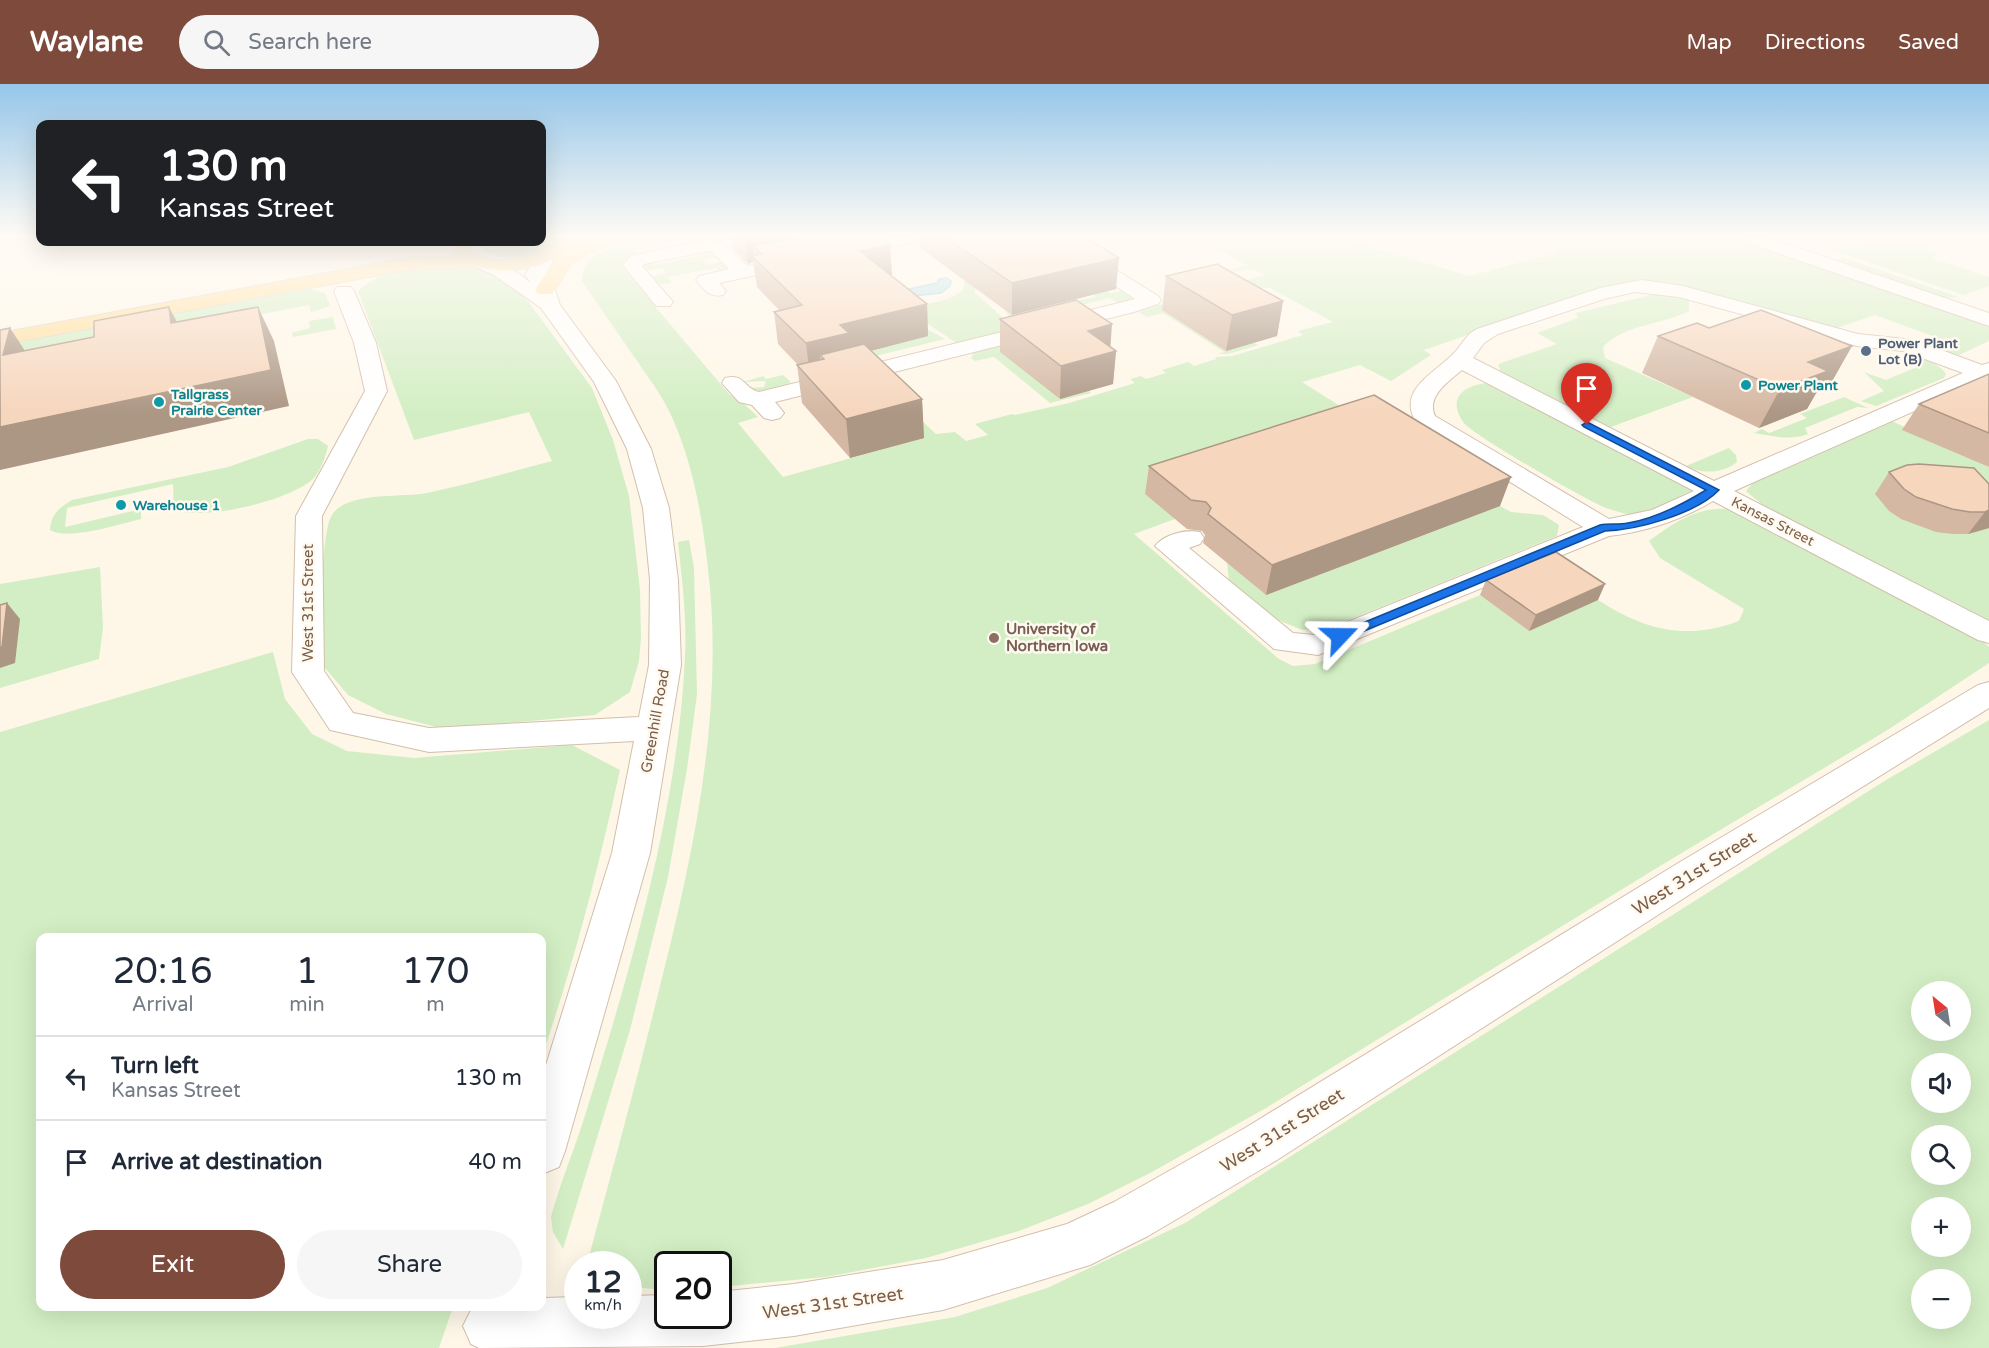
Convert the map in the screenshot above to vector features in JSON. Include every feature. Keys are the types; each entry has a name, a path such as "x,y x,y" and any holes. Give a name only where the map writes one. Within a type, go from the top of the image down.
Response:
{"main road":[{"path":"0,339 229,296"}],"street":[{"name":"West 31st Street","path":"346,296 365,343 376,391 309,516 308,672 342,722 429,740 654,728"},
{"name":"Greenhill Road","path":"539,296 547,298 595,366 619,405 639,449 656,508 664,580 665,665 631,854 546,1138"},
{"path":"658,296 663,302"},
{"path":"732,383 747,397 766,406 1151,300 1145,296"},
{"path":"1596,296 1482,333 1460,360 1443,372 1428,390 1420,405 1420,413 1426,420 1604,528"},
{"path":"1701,296 1857,340 1906,345 1986,371"},
{"path":"1919,296 1989,320"},
{"path":"1951,307 1980,297"},
{"name":"Kansas Street","path":"1460,360 1989,633"},
{"path":"1190,538 1169,546 1285,642 1318,645 1604,528 1627,527 1647,522 1693,503 1714,490 1986,371"},
{"name":"West 31st Street","path":"488,1327 704,1320 794,1310 943,1285 1072,1247 1131,1219 1260,1144 1693,873 1989,693"}],"green space":[{"path":"271,296 326,296 330,306 311,312 309,305 215,323 106,368 0,347 25,340"},
{"path":"360,296 523,296 592,388 613,440 629,496 640,590 641,638 639,661 630,692 595,715 444,729 386,714 348,695 319,661 325,541 332,515 339,507 349,502 376,497 427,493 552,461 529,412 414,440"},
{"path":"592,296 646,296 729,394 742,402 758,417 738,423 783,477 923,438 886,387 936,434 955,432 966,441 988,435 975,424 1069,403 1135,383 1130,379 1141,376 1146,379 1166,373 1162,370 1188,362 1194,366 1216,359 1215,357 1232,356 1303,335 1298,331 1333,322 1285,296 1580,296 1424,350 1431,355 1391,381 1360,365 1302,382 1367,423 1175,519 1134,534 1279,659 1293,666 1315,664 1480,595 1529,631 1598,600 1632,619 1666,629 1701,630 1739,621 1744,609 1660,558 1649,541 1677,522 1696,513 1729,509 1977,635 1989,647 1989,663 1886,731 1660,866 1266,1108 1152,1172 1088,1204 1019,1231 926,1258 826,1277 732,1286 732,1251 654,1251 654,1289 642,1288 642,1251 590,1251 650,1028 684,887 703,779 709,724 712,615 707,560 699,504 690,468 667,408"},
{"path":"978,296 1016,329 958,344 907,310 950,297"},
{"path":"1647,296 1689,299 1689,311 1632,329 1612,339 1603,347 1605,358 1693,397 1608,428 1501,372 1498,365 1501,363 1557,344 1537,333 1578,318 1576,313"},
{"path":"1713,296 1906,296 1989,325 1989,341 1959,355 1940,348 1935,337 1875,315 1837,328"},
{"path":"1937,296 1958,297 1947,298"},
{"path":"1095,297 1134,297 1130,301 1119,303 1110,298 1012,322 1004,309 1022,315 1034,313 1034,310"},
{"path":"1178,299 1259,345 1228,354 1217,354 1224,352 1163,313 1147,317 1139,312"},
{"path":"333,317 336,329 293,337 292,333 310,328 309,321"},
{"path":"921,326 945,339 835,366"},
{"path":"1018,341 1091,393 1042,405 1050,403 994,357 975,361 971,358 975,351"},
{"path":"1898,357 1911,357 1931,362 1946,374 1944,378 1876,406 1861,401 1884,391 1864,372 1886,380 1917,367"},
{"path":"783,375 790,381 789,386 768,392 758,392 748,388 764,387 766,381 743,382 763,376 766,379"},
{"path":"1490,383 1693,490 1641,513 1627,514 1595,503 1508,453 1471,430 1464,423 1457,406 1461,394 1473,386"},
{"path":"1844,397 1868,408 1857,407 1805,428 1808,434 1801,436 1781,437 1754,433 1762,429 1769,433 1807,418 1800,414"},
{"path":"1892,421 1989,467 1989,622 1765,507 1746,491 1752,484"},
{"path":"308,439 318,439 328,446 322,464 313,479 285,495 224,511 187,513 174,510 173,484 67,508 65,527 141,509 141,519 81,533 58,533 50,530 57,512 72,500 228,467"},
{"path":"1729,448 1736,455 1737,462 1725,469 1712,472 1686,466"},
{"path":"1500,506 1511,512 1543,515 1559,525 1557,536 1331,627 1302,630 1278,620 1229,583 1227,562 1266,595"},
{"path":"689,540 694,568 697,694 687,769 668,877 630,1030 563,1249 553,1232 551,1217 620,1000 663,827 681,712 685,656 684,599 678,542"},
{"path":"100,567 103,628 99,659 0,688 0,584"},
{"path":"273,652 285,699 312,734 347,751 414,758 572,745 620,770 585,914 546,1044 546,933 36,933 36,1311 452,1311 439,1348 0,1348 0,732"},
{"path":"1989,720 1989,1348 775,1348 955,1317 1047,1288 1185,1223 1886,780"}],"building":[{"path":"793,296 917,296 927,304 840,325 849,333 806,343 774,312 802,305"},
{"path":"1200,296 1274,296 1283,301 1232,315"},
{"path":"1076,300 1112,324 1088,331 1116,351 1061,366 1000,319"},
{"path":"169,307 171,323 258,307 271,370 0,427 0,330 10,328 3,355 94,337 94,321"},
{"path":"1761,310 1852,346 1808,362 1828,371 1780,389 1658,336 1697,323 1709,328"},
{"path":"864,344 922,399 846,419 797,365 824,359 820,355"},
{"path":"1989,374 1989,433 1919,404"},
{"path":"1374,395 1511,477 1272,565 1208,514 1211,508 1206,502 1191,500 1149,466"},
{"path":"1907,465 1974,468 1989,484 1989,510 1970,512 1952,509 1916,497 1904,489 1889,472"},
{"path":"1556,552 1605,584 1536,615 1486,580"},
{"path":"7,603 2,647 0,648 0,605"}],"place":[{"name":"Power Plant Lot (B)","path":"1866,351"},
{"name":"Power Plant","path":"1746,385"},
{"name":"Tallgrass Prairie Center","path":"159,402"},
{"name":"Warehouse 1","path":"121,505"},
{"name":"University of Northern Iowa","path":"994,638"}],"route":[{"path":"1340,636 1604,528 1627,527 1647,522 1693,503 1714,490 1587,425"}]}
